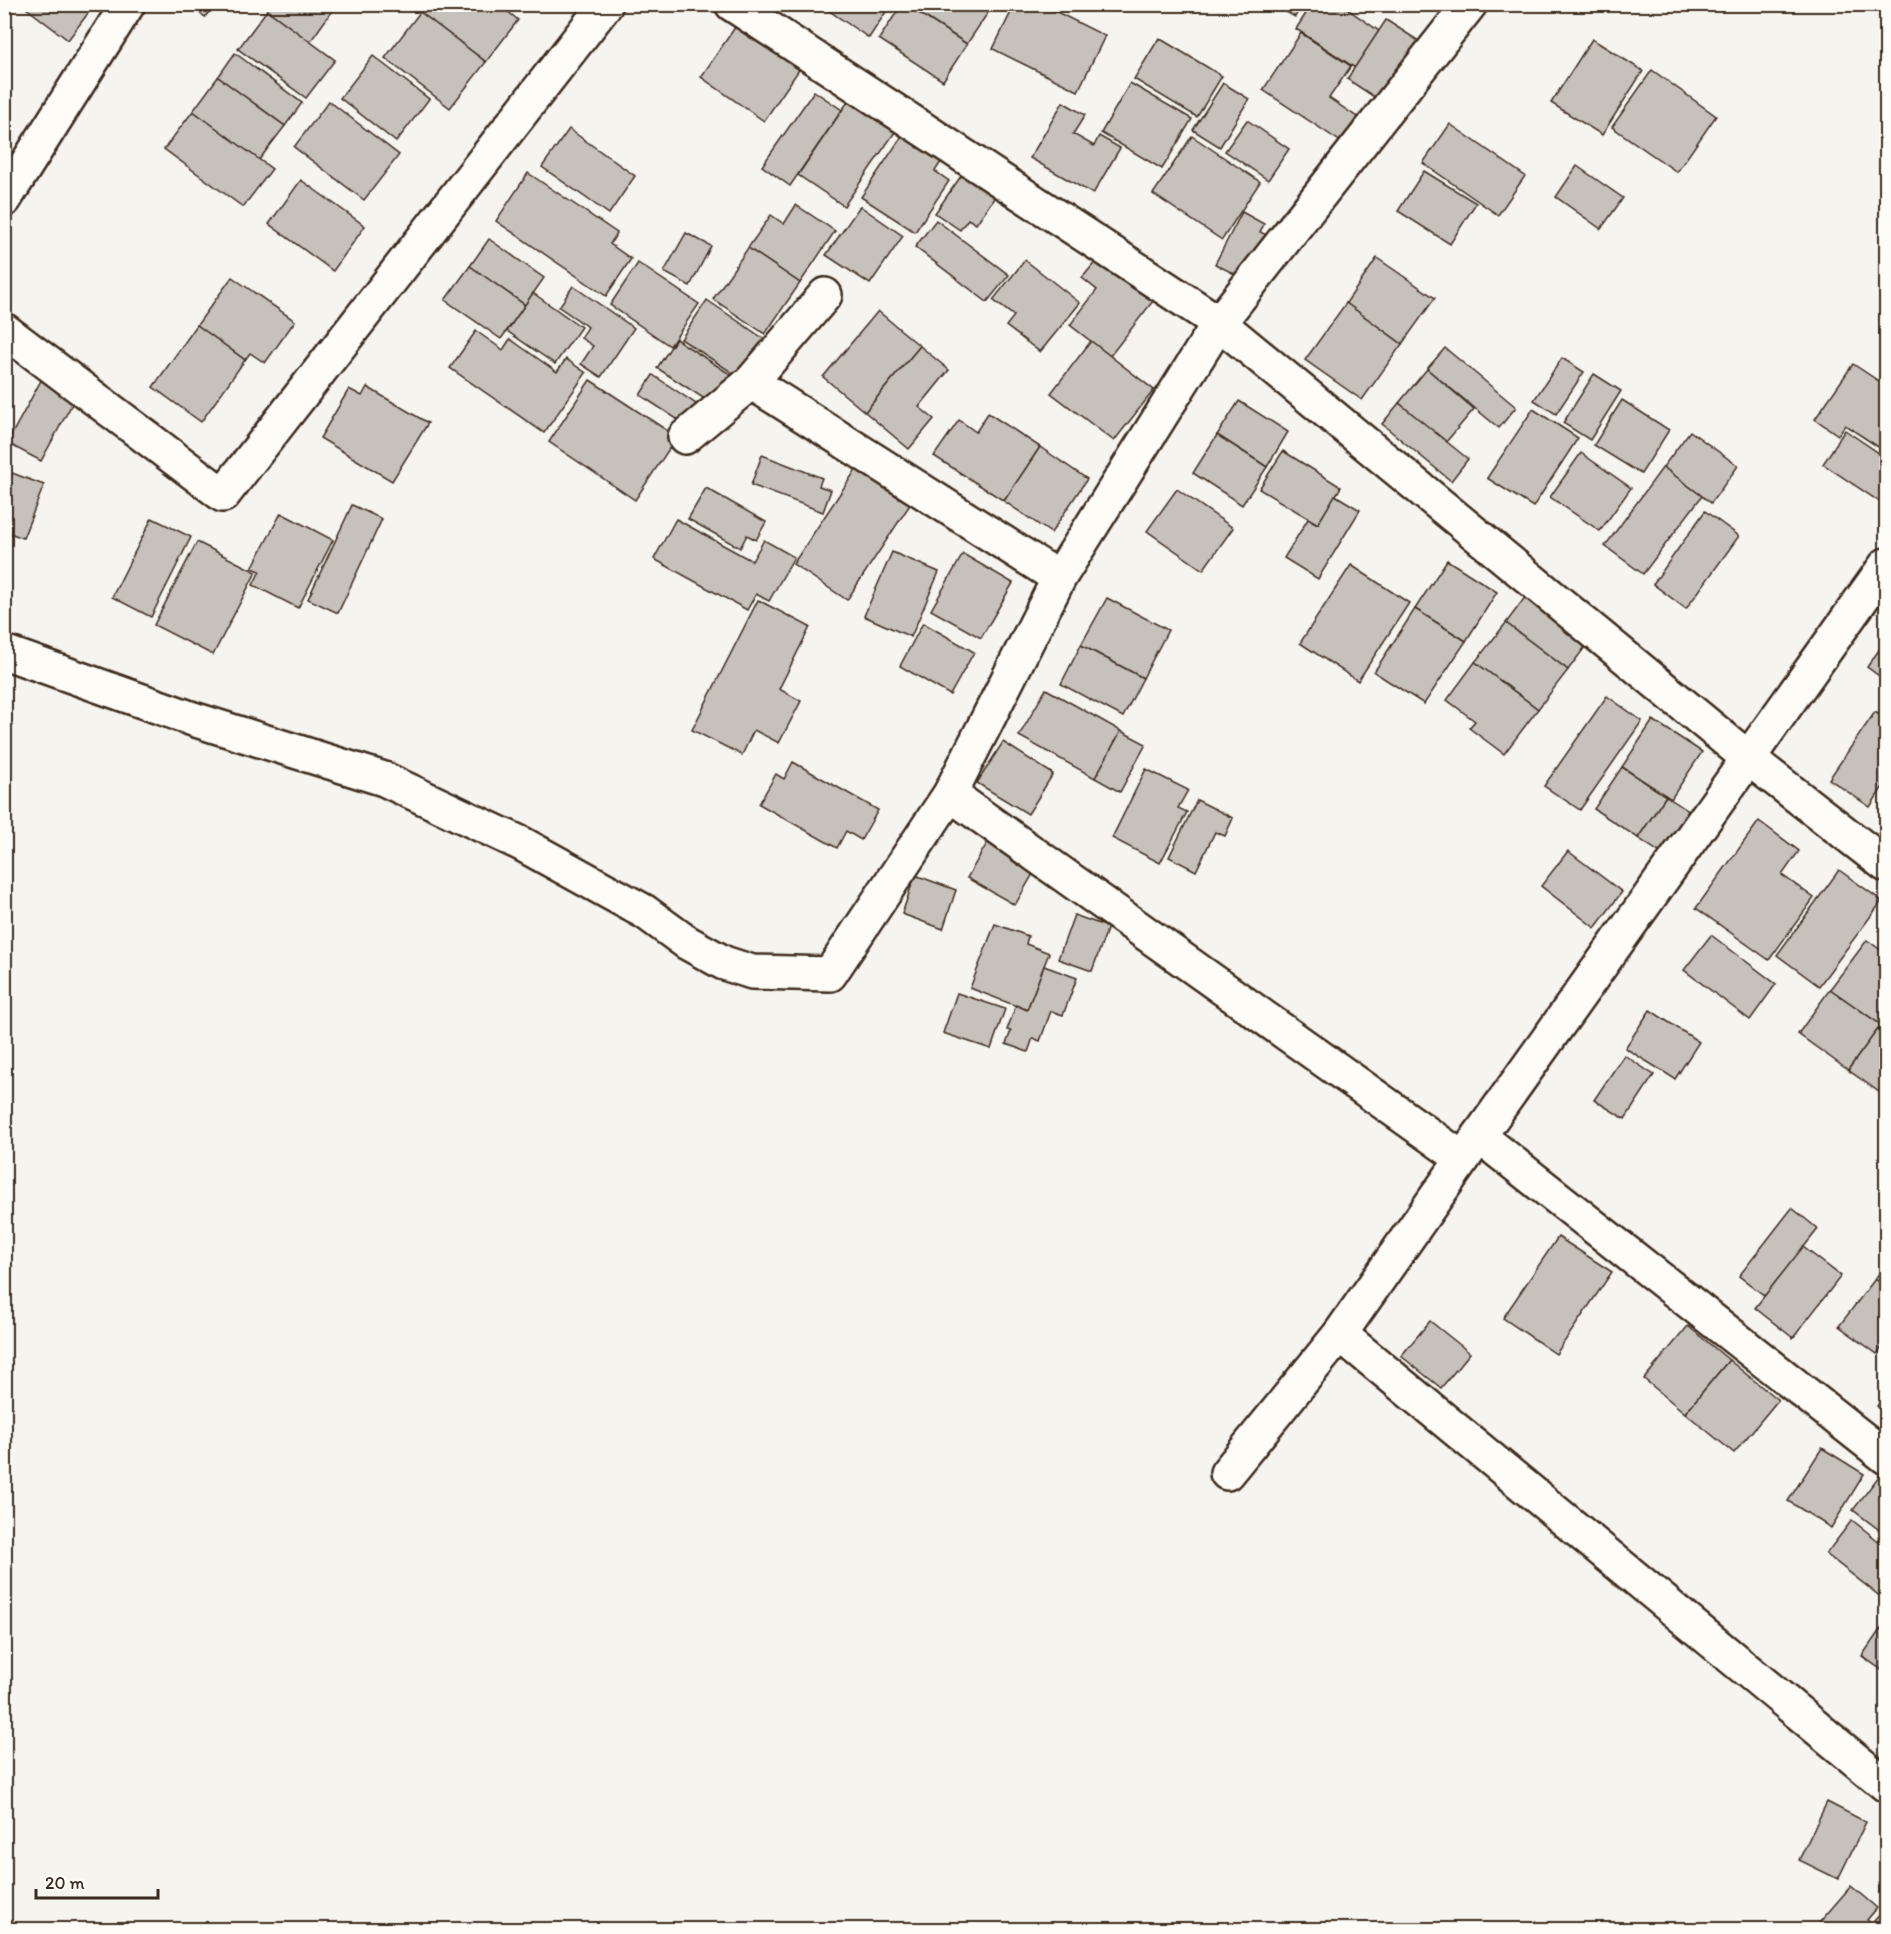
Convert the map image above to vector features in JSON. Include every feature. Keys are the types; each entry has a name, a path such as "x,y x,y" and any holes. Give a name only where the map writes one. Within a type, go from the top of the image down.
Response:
{"street":[{"path":"4,200 128,4"},
{"path":"4,330 223,495 606,4"},
{"path":"732,4 1219,323 1748,758 1887,865"},
{"path":"4,652 193,719 384,779 522,844 645,912 686,942 724,963 752,972 830,974 950,794 1059,578 1219,323 1470,4"},
{"path":"686,437 751,382 825,295"},
{"path":"751,382 1059,578"},
{"path":"1227,1473 1340,1334 1887,565"},
{"path":"950,794 1471,1148 1887,1457"},
{"path":"1340,1334 1887,1785"}],"building":[{"path":"21,4 95,4 68,40"},
{"path":"187,4 215,4 205,17"},
{"path":"272,4 337,4 310,42 267,10"},
{"path":"426,4 499,4 518,20 486,62 420,12"},
{"path":"819,4 891,4 869,38"},
{"path":"902,4 967,44 943,81 879,39"},
{"path":"905,4 985,4 983,7 989,11 967,44"},
{"path":"1015,4 1041,4 1105,36 1078,91 993,49"},
{"path":"1272,4 1302,4 1295,17"},
{"path":"1312,4 1340,4 1379,31 1355,68 1296,29"},
{"path":"267,10 335,60 306,98 238,49"},
{"path":"420,12 486,62 450,108 385,58"},
{"path":"740,20 803,64 764,121 701,77"},
{"path":"1386,20 1425,45 1385,104 1347,79"},
{"path":"1301,33 1351,66 1329,98 1357,117 1341,142 1263,90"},
{"path":"1159,38 1222,76 1197,117 1134,79"},
{"path":"1592,39 1643,71 1602,135 1551,103"},
{"path":"235,53 302,103 285,126 218,77"},
{"path":"373,56 429,99 396,142 340,98"},
{"path":"1652,70 1716,116 1677,172 1612,127"},
{"path":"218,77 285,126 259,160 193,111"},
{"path":"1130,83 1192,119 1162,169 1101,133"},
{"path":"1223,83 1249,99 1220,147 1193,130"},
{"path":"814,91 842,110 790,186 762,166"},
{"path":"849,100 895,132 844,206 798,175"},
{"path":"329,101 399,155 364,200 294,147"},
{"path":"1063,102 1085,115 1073,134 1094,146 1099,136 1120,148 1093,194 1030,158"},
{"path":"193,111 272,169 243,207 164,149"},
{"path":"1247,120 1289,149 1268,180 1225,151"},
{"path":"1450,124 1525,176 1498,215 1423,163"},
{"path":"569,129 635,176 609,214 542,167"},
{"path":"902,136 941,162 935,171 949,181 915,232 861,197"},
{"path":"1192,136 1260,182 1222,240 1153,194"},
{"path":"1577,166 1623,198 1601,229 1556,197"},
{"path":"966,169 999,191 976,224 968,219 960,230 935,213"},
{"path":"1424,171 1476,203 1450,244 1398,211"},
{"path":"528,173 617,233 610,244 631,259 606,296 496,221"},
{"path":"301,180 365,226 333,271 269,224"},
{"path":"796,205 835,231 800,283 748,248 771,215 784,224"},
{"path":"860,206 903,236 870,284 826,255"},
{"path":"1242,212 1264,224 1260,232 1269,236 1246,280 1215,264"},
{"path":"936,220 1009,275 987,302 915,247"},
{"path":"686,233 711,246 690,286 664,272"},
{"path":"489,239 544,278 525,305 470,266"},
{"path":"748,248 800,283 765,334 713,299"},
{"path":"1102,254 1157,296 1110,356 1070,325 1097,290 1082,278"},
{"path":"1377,258 1435,298 1402,344 1346,303"},
{"path":"1025,260 1080,303 1040,352 1006,326 1014,316 993,300"},
{"path":"638,263 699,304 670,346 610,305"},
{"path":"470,266 525,305 501,339 445,300"},
{"path":"232,277 295,321 265,363 250,353 245,360 197,325"},
{"path":"573,286 634,328 601,377 581,364 593,346 581,338 588,327 559,307"},
{"path":"533,293 581,327 555,364 507,331"},
{"path":"707,300 773,345 748,383 681,339"},
{"path":"1346,303 1402,344 1362,400 1305,360"},
{"path":"878,311 920,346 865,412 823,377"},
{"path":"197,325 245,360 201,422 153,387"},
{"path":"476,331 503,350 510,339 557,372 566,359 586,373 544,433 450,368"},
{"path":"676,339 736,378 717,407 657,368"},
{"path":"1091,341 1154,390 1114,441 1051,393"},
{"path":"920,346 949,370 919,407 934,419 909,449 865,412"},
{"path":"1445,348 1516,407 1499,428 1427,369"},
{"path":"1562,358 1584,372 1556,414 1534,400"},
{"path":"1853,364 1886,386 1886,452 1845,425 1838,435 1815,419"},
{"path":"1427,369 1474,409 1446,442 1399,403"},
{"path":"1594,374 1621,391 1590,440 1563,423"},
{"path":"44,375 78,393 41,461 7,443"},
{"path":"653,375 699,406 686,425 640,395"},
{"path":"590,380 677,437 635,500 549,442"},
{"path":"367,387 428,423 392,481 320,438 349,389 362,396"},
{"path":"1622,400 1669,430 1641,474 1594,445"},
{"path":"1239,401 1288,432 1267,467 1217,435"},
{"path":"1399,403 1468,459 1451,481 1382,424"},
{"path":"1533,409 1578,438 1533,507 1487,478"},
{"path":"988,413 1040,447 1004,501 934,456 959,420 976,432"},
{"path":"1845,430 1886,458 1886,506 1823,464"},
{"path":"1690,431 1738,466 1711,503 1663,467"},
{"path":"1217,435 1267,467 1242,505 1193,473"},
{"path":"1040,447 1087,479 1051,533 1004,501"},
{"path":"1283,451 1341,487 1318,524 1259,489"},
{"path":"1581,453 1631,488 1600,531 1550,497"},
{"path":"762,455 822,478 819,486 831,490 823,512 751,485"},
{"path":"861,462 915,497 847,600 793,564"},
{"path":"1663,467 1702,496 1643,574 1605,546"},
{"path":"4,470 44,485 23,538 4,531"},
{"path":"706,488 766,522 756,540 747,535 740,548 688,519"},
{"path":"1177,489 1233,528 1203,570 1147,531"},
{"path":"1335,495 1360,510 1318,579 1284,558 1308,519 1318,524"},
{"path":"352,505 382,519 338,613 308,599"},
{"path":"1705,511 1739,536 1686,609 1653,584"},
{"path":"281,513 333,540 298,608 253,585 260,571 252,568"},
{"path":"152,518 191,537 151,617 112,597"},
{"path":"676,519 752,561 764,540 794,557 769,601 756,594 747,610 654,559"},
{"path":"197,542 256,572 213,655 154,625"},
{"path":"892,552 939,572 911,637 864,616"},
{"path":"963,554 1013,583 981,638 931,610"},
{"path":"1447,560 1497,592 1466,641 1415,609"},
{"path":"1351,565 1409,603 1358,681 1300,643"},
{"path":"1529,592 1591,639 1568,670 1506,623"},
{"path":"1107,598 1168,630 1143,678 1081,645"},
{"path":"758,600 810,627 779,689 801,701 779,743 754,730 742,755 692,730"},
{"path":"1415,609 1466,641 1424,704 1374,672"},
{"path":"923,623 974,652 950,695 900,666"},
{"path":"1506,623 1568,670 1538,709 1475,662"},
{"path":"1884,643 1886,645 1886,681 1867,667"},
{"path":"1081,645 1143,678 1123,717 1061,684"},
{"path":"1475,662 1538,709 1504,754 1469,728 1475,721 1447,700"},
{"path":"1046,689 1121,731 1095,778 1019,736"},
{"path":"1607,696 1642,721 1580,810 1544,786"},
{"path":"1875,712 1886,719 1886,782 1870,807 1829,779"},
{"path":"1653,720 1702,752 1671,799 1622,767"},
{"path":"1121,731 1146,744 1120,792 1095,778"},
{"path":"1003,742 1053,774 1028,814 977,783"},
{"path":"793,762 878,810 861,840 846,831 837,848 759,804 776,774 784,779"},
{"path":"1622,767 1666,796 1638,838 1594,809"},
{"path":"1146,769 1188,790 1178,808 1187,812 1160,863 1112,838"},
{"path":"1666,796 1699,818 1671,860 1638,838"},
{"path":"1197,800 1233,818 1225,836 1215,832 1196,871 1169,857"},
{"path":"1759,821 1799,851 1782,875 1814,898 1769,960 1696,908"},
{"path":"990,838 1038,865 1015,905 967,878"},
{"path":"1568,851 1622,892 1595,928 1541,886"},
{"path":"1839,870 1882,901 1819,986 1777,955"},
{"path":"915,875 956,890 943,929 902,914"},
{"path":"1074,915 1108,927 1092,971 1058,959"},
{"path":"995,924 1028,936 1026,944 1049,953 1027,1010 970,988"},
{"path":"1711,935 1776,984 1750,1020 1684,970"},
{"path":"1867,940 1886,954 1886,1018 1881,1025 1830,989"},
{"path":"1044,966 1077,978 1063,1015 1051,1011 1040,1041 1033,1038 1028,1052 1006,1044 1011,1031 1007,1030 1016,1005 1027,1010"},
{"path":"1830,989 1881,1025 1848,1070 1798,1034"},
{"path":"957,993 1005,1009 991,1049 943,1033"},
{"path":"1650,1010 1699,1042 1675,1079 1625,1048"},
{"path":"1886,1018 1886,1036 1878,1029"},
{"path":"1878,1029 1886,1036 1886,1088 1882,1094 1848,1070"},
{"path":"1624,1055 1654,1075 1625,1119 1594,1100"},
{"path":"1792,1208 1818,1229 1765,1296 1739,1276"},
{"path":"1558,1237 1612,1272 1556,1354 1503,1318"},
{"path":"1803,1247 1841,1276 1793,1338 1755,1308"},
{"path":"1886,1263 1886,1287 1875,1279"},
{"path":"1875,1279 1886,1287 1886,1342 1877,1354 1839,1326"},
{"path":"1430,1321 1470,1353 1441,1388 1401,1356"},
{"path":"1688,1326 1729,1360 1685,1413 1644,1379"},
{"path":"1729,1360 1778,1400 1734,1453 1685,1413"},
{"path":"1886,1393 1886,1413 1877,1406"},
{"path":"1822,1448 1864,1474 1831,1528 1788,1501"},
{"path":"1879,1476 1886,1482 1886,1535 1853,1510"},
{"path":"1852,1520 1886,1547 1886,1601 1826,1554"},
{"path":"1886,1621 1886,1673 1862,1656"},
{"path":"1827,1802 1866,1822 1838,1879 1799,1860"},
{"path":"1851,1886 1877,1908 1867,1920 1878,1930 1813,1930"},
{"path":"1886,1908 1886,1930 1882,1930 1874,1921"}]}
